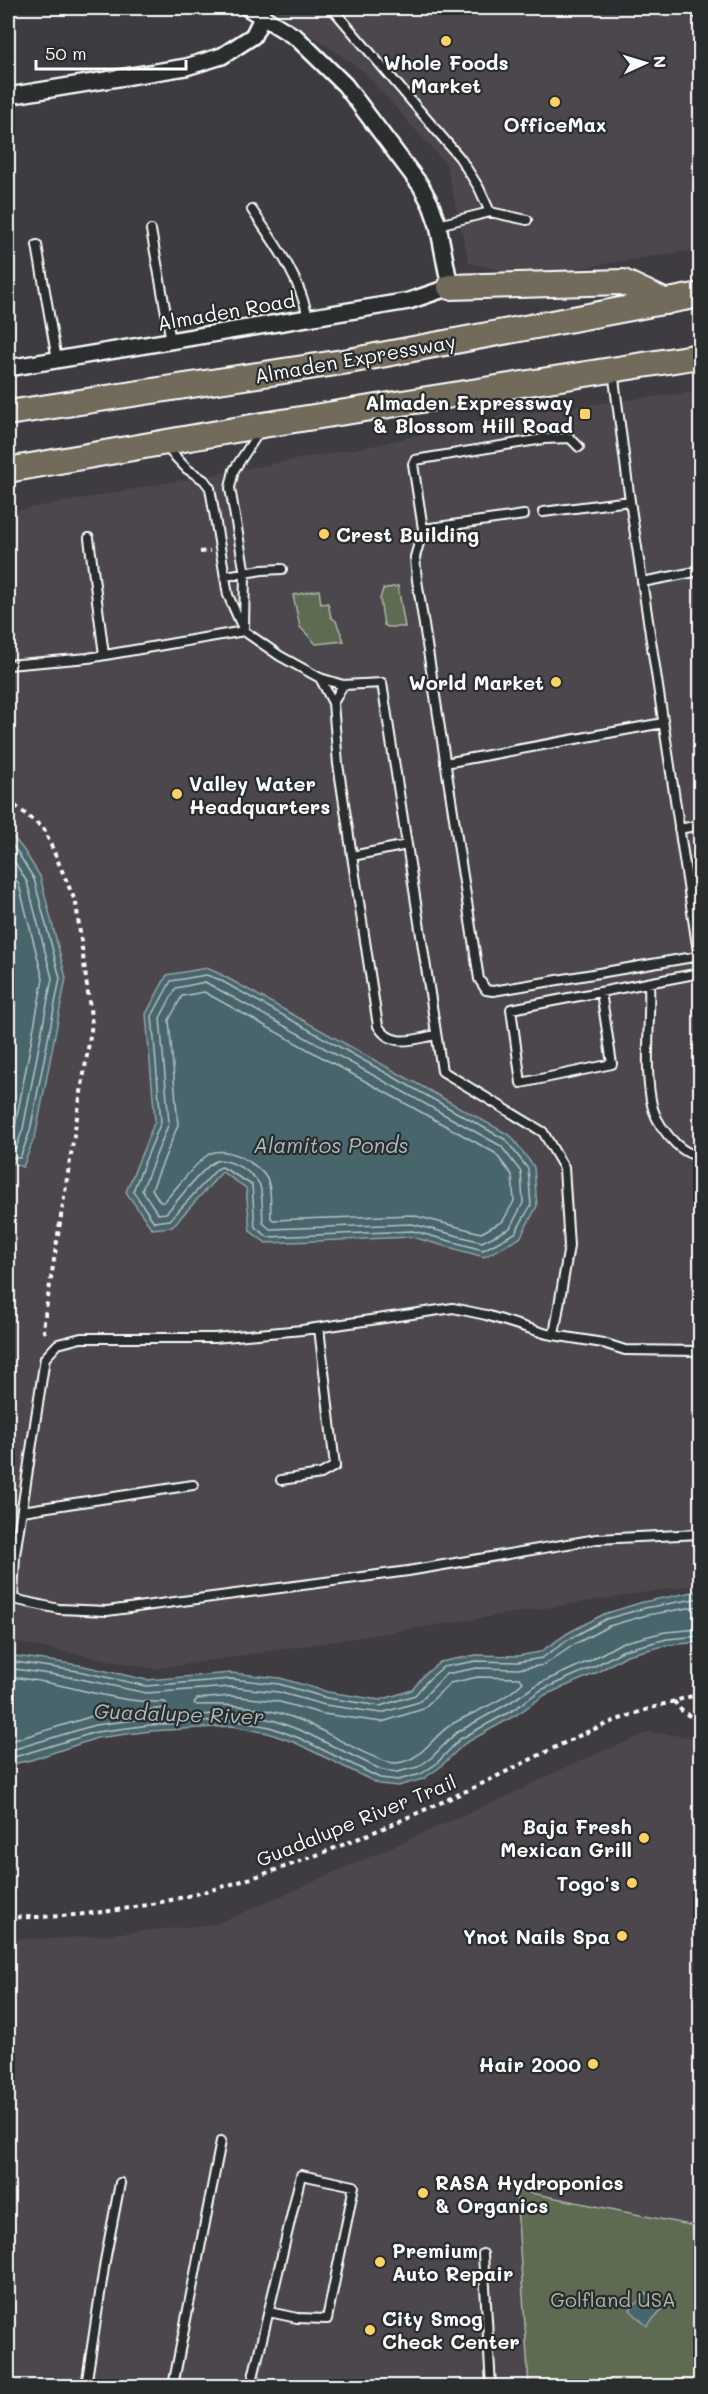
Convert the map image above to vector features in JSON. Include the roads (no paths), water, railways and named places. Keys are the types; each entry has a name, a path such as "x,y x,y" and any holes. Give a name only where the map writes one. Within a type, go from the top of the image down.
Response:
{"main road":[{"path":"450,287 623,282 666,302"},
{"name":"Almaden Expressway","path":"8,413 349,361 700,295"},
{"path":"8,470 263,425 700,356"}],"street":[{"path":"248,8 297,38 345,85 421,186 438,225 450,287"},
{"path":"8,96 186,67 222,56 253,36 262,16"},
{"name":"Almaden Road","path":"8,368 409,301 450,287"}],"lane":[{"path":"333,8 460,158 479,188 490,212"},
{"path":"694,8 700,16"},
{"path":"252,210 284,256 305,300 308,318"},
{"path":"438,225 490,212 527,220"},
{"path":"151,230 171,341"},
{"path":"37,245 57,360"},
{"path":"612,370 700,965"},
{"path":"244,631 245,574 230,488 231,478 263,425"},
{"path":"579,447 573,440 561,438 416,460 413,471 423,529 415,557 417,580 479,978 486,990 504,989 699,956"},
{"path":"163,444 187,469 204,480 210,488 228,595 244,631 280,656 320,678 343,685 382,683 442,1071 543,1132 564,1168 569,1246 554,1335"},
{"path":"543,512 630,501"},
{"path":"423,529 524,515"},
{"path":"89,538 104,655"},
{"path":"226,576 282,569"},
{"path":"642,582 700,571"},
{"path":"8,665 104,655 244,631"},
{"path":"320,678 333,703 338,764 378,1026 385,1037 396,1041 436,1035"},
{"path":"333,703 343,685"},
{"path":"445,763 663,723"},
{"path":"679,829 700,825"},
{"path":"352,856 407,845"},
{"path":"602,992 612,1064 521,1083 511,1009 700,973"},
{"path":"649,983 649,1083 654,1111 660,1125 677,1145 692,1155 700,1155"},
{"path":"700,1351 625,1350 603,1343 554,1335 453,1308 320,1328 214,1338 81,1338 58,1344 45,1358 10,1600 59,1609 107,1611 408,1571 597,1539 700,1534"},
{"path":"281,1480 321,1474 335,1466 320,1328"},
{"path":"22,1511 193,1485"},
{"path":"173,2386 221,2141"},
{"path":"251,2386 300,2175 354,2186 327,2319 297,2318 269,2312"},
{"path":"86,2386 105,2261 120,2183"},
{"path":"483,2254 490,2386"}],"water":[{"path":"8,831 40,876 66,978 36,1133 23,1167 8,1162"},
{"name":"Alamitos Ponds","path":"207,968 511,1136 534,1167 537,1206 520,1238 484,1257 412,1237 266,1243 250,1231 246,1188 222,1172 172,1227 152,1229 126,1192 155,1121 146,1014 167,975"},
{"name":"Guadalupe River","path":"700,1592 700,1642 668,1645 627,1655 596,1673 545,1695 516,1715 464,1744 439,1768 423,1779 398,1786 379,1784 296,1743 268,1733 232,1726 151,1731 97,1738 31,1760 8,1765 8,1655 79,1665 147,1680 231,1673 280,1678 328,1692 380,1700 412,1690 424,1675 440,1662 476,1655 518,1656 540,1652 568,1633 604,1614 643,1602"},
{"path":"646,2293 663,2308 647,2326 630,2310"}],"place":[{"name":"Whole Foods Market","path":"446,41"},
{"name":"OfficeMax","path":"555,102"},
{"name":"Almaden Expressway & Blossom Hill Road","path":"585,414"},
{"name":"Crest Building","path":"324,534"},
{"name":"World Market","path":"556,682"},
{"name":"Valley Water Headquarters","path":"177,794"},
{"name":"Baja Fresh Mexican Grill","path":"644,1838"},
{"name":"Togo's","path":"632,1883"},
{"name":"Ynot Nails Spa","path":"622,1936"},
{"name":"Hair 2000","path":"593,2064"},
{"name":"RASA Hydroponics & Organics","path":"423,2193"},
{"name":"Premium Auto Repair","path":"380,2262"},
{"name":"City Smog Check Center","path":"370,2330"}],"park label":[{"name":"Golfland USA","path":"613,2299"}]}
